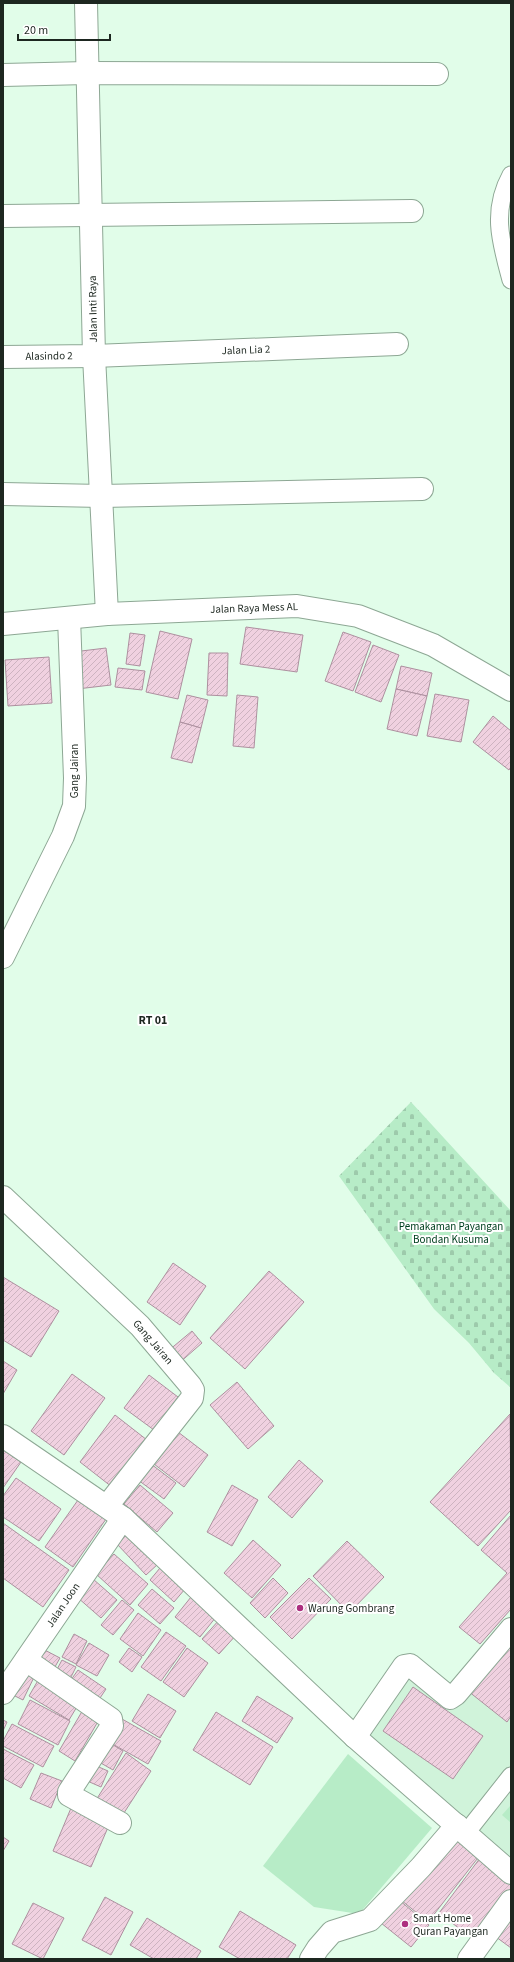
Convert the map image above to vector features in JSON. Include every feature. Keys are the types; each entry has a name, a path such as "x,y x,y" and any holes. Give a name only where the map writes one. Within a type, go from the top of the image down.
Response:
{"street":[{"name":"Jalan Inti Raya","path":"86,3 94,356 107,614"},
{"path":"3,75 87,73 437,74"},
{"path":"3,216 412,211"},
{"name":"Jalan Lia 2","path":"94,356 397,344"},
{"name":"Alasindo 2","path":"3,357 94,356"},
{"path":"3,494 102,496 422,489"},
{"name":"Jalan Raya Mess AL","path":"3,624 107,614 297,606 358,616 433,645 511,690"},
{"name":"Gang Jairan","path":"3,957 63,836 74,806 75,778 69,618"},
{"name":"Gang Jairan","path":"3,1197 140,1326 193,1390 192,1398 115,1512"},
{"path":"3,1436 115,1512 355,1737 511,1873"},
{"name":"Jalan Joon","path":"3,1693 26,1660 115,1512"},
{"path":"355,1737 404,1666 410,1665 450,1698 454,1696 511,1629"},
{"path":"26,1660 111,1719 112,1726 69,1792 69,1795 120,1823"},
{"path":"311,1959 318,1948 332,1932 370,1920 421,1867 462,1829"},
{"path":"469,1959 511,1902"}],"lane":[{"path":"511,175 505,186 499,213 501,242 511,280"},
{"path":"462,1829 511,1776"}],"shaded area":[{"path":"511,1632 511,1865 366,1734 410,1674 451,1706"}],"green space":[{"name":"Pemakaman Payangan Bondan Kusuma","path":"411,1102 511,1211 511,1388 494,1373 469,1343 434,1309 339,1176"},
{"path":"348,1754 432,1828 359,1914 314,1907 263,1866"},
{"path":"511,1805 511,1823 502,1815"}],"building":[{"path":"246,627 303,635 297,672 240,664"},
{"path":"160,631 192,639 178,699 146,692"},
{"path":"343,632 371,642 353,691 325,681"},
{"path":"130,633 145,635 140,666 126,664"},
{"path":"373,645 399,655 381,702 355,692"},
{"path":"106,648 111,685 77,689 73,652"},
{"path":"209,653 228,653 227,696 207,695"},
{"path":"49,657 52,703 8,706 5,660"},
{"path":"401,666 432,673 427,696 396,689"},
{"path":"118,668 145,671 142,690 115,687"},
{"path":"396,689 427,696 417,736 387,729"},
{"path":"435,694 469,700 461,742 427,736"},
{"path":"187,695 208,700 201,728 180,722"},
{"path":"237,695 258,697 254,748 233,746"},
{"path":"493,716 511,731 511,767 509,770 473,742"},
{"path":"180,722 201,728 192,763 171,758"},
{"path":"173,1263 206,1286 180,1325 147,1302"},
{"path":"269,1271 304,1302 245,1369 210,1338"},
{"path":"3,1277 59,1311 31,1357 3,1340"},
{"path":"192,1331 202,1343 178,1364 168,1351"},
{"path":"3,1361 17,1370 3,1394"},
{"path":"72,1374 105,1398 64,1455 31,1431"},
{"path":"149,1375 178,1397 154,1430 124,1408"},
{"path":"237,1382 274,1426 248,1449 210,1405"},
{"path":"510,1414 511,1510 478,1546 430,1502"},
{"path":"115,1415 147,1440 112,1487 80,1462"},
{"path":"178,1432 208,1455 184,1487 154,1464"},
{"path":"3,1450 21,1462 3,1488"},
{"path":"299,1460 323,1481 292,1518 268,1497"},
{"path":"151,1464 176,1483 164,1499 138,1480"},
{"path":"16,1478 61,1509 39,1541 3,1517 3,1496"},
{"path":"140,1485 173,1513 157,1532 124,1504"},
{"path":"232,1485 258,1500 232,1546 207,1532"},
{"path":"78,1500 106,1519 73,1567 45,1547"},
{"path":"511,1515 511,1609 480,1644 459,1627 507,1573 481,1550"},
{"path":"3,1523 69,1570 43,1607 3,1578"},
{"path":"128,1533 158,1564 146,1575 117,1544"},
{"path":"253,1540 281,1565 252,1598 224,1573"},
{"path":"347,1541 384,1577 349,1613 313,1576"},
{"path":"114,1554 148,1584 130,1605 96,1574"},
{"path":"160,1568 185,1589 174,1602 150,1580"},
{"path":"273,1578 288,1593 265,1618 250,1603"},
{"name":"Warung Gombrang","path":"309,1578 331,1599 292,1639 270,1617"},
{"path":"93,1579 117,1600 101,1618 77,1597"},
{"path":"152,1589 174,1608 160,1624 138,1605"},
{"path":"191,1597 216,1617 200,1637 175,1617"},
{"path":"122,1600 134,1610 113,1635 101,1625"},
{"path":"138,1613 161,1630 143,1656 120,1639"},
{"path":"220,1619 237,1634 219,1654 202,1639"},
{"path":"166,1632 186,1646 161,1681 141,1667"},
{"path":"74,1634 87,1641 76,1664 62,1657"},
{"path":"511,1638 511,1716 507,1722 468,1691"},
{"path":"89,1643 109,1655 97,1676 76,1665"},
{"path":"39,1647 60,1658 52,1672 31,1661"},
{"path":"129,1648 142,1657 132,1672 119,1662"},
{"path":"187,1648 208,1663 184,1697 163,1682"},
{"path":"62,1660 76,1667 68,1683 54,1675"},
{"path":"25,1665 37,1671 23,1700 11,1694"},
{"path":"78,1670 106,1689 96,1704 68,1684"},
{"path":"40,1677 81,1700 69,1720 29,1696"},
{"path":"413,1687 483,1736 453,1779 383,1731"},
{"path":"148,1694 176,1711 160,1738 132,1721"},
{"path":"257,1696 293,1718 277,1743 242,1721"},
{"path":"30,1700 70,1721 58,1745 18,1724"},
{"path":"84,1708 100,1718 75,1761 59,1751"},
{"path":"216,1712 273,1747 250,1785 193,1750"},
{"path":"122,1719 161,1741 148,1764 109,1742"},
{"path":"3,1720 7,1722 3,1731"},
{"path":"12,1724 54,1746 43,1767 3,1746 3,1741"},
{"path":"110,1743 123,1751 113,1770 99,1762"},
{"path":"3,1749 34,1765 21,1788 3,1778"},
{"path":"126,1753 151,1771 122,1816 96,1800"},
{"path":"92,1764 108,1771 101,1787 85,1780"},
{"path":"41,1773 62,1781 51,1808 30,1799"},
{"path":"71,1808 109,1825 91,1867 53,1851"},
{"path":"453,1832 481,1854 428,1922 401,1900"},
{"path":"3,1837 9,1841 3,1851"},
{"path":"483,1854 511,1879 511,1888 473,1939 439,1913"},
{"path":"105,1897 133,1912 111,1955 82,1940"},
{"name":"Smart Home Quran Payangan","path":"399,1900 429,1925 411,1947 381,1923"},
{"path":"33,1903 64,1918 43,1959 12,1944"},
{"path":"511,1907 511,1948 492,1934"},
{"path":"240,1911 296,1945 287,1959 240,1959 219,1947"},
{"path":"147,1918 201,1951 196,1959 154,1959 130,1945"}],"place":[{"name":"Warung Gombrang","path":"300,1608"},
{"name":"Smart Home Quran Payangan","path":"405,1924"}],"district":[{"name":"RT 01","path":"153,1020"}]}
